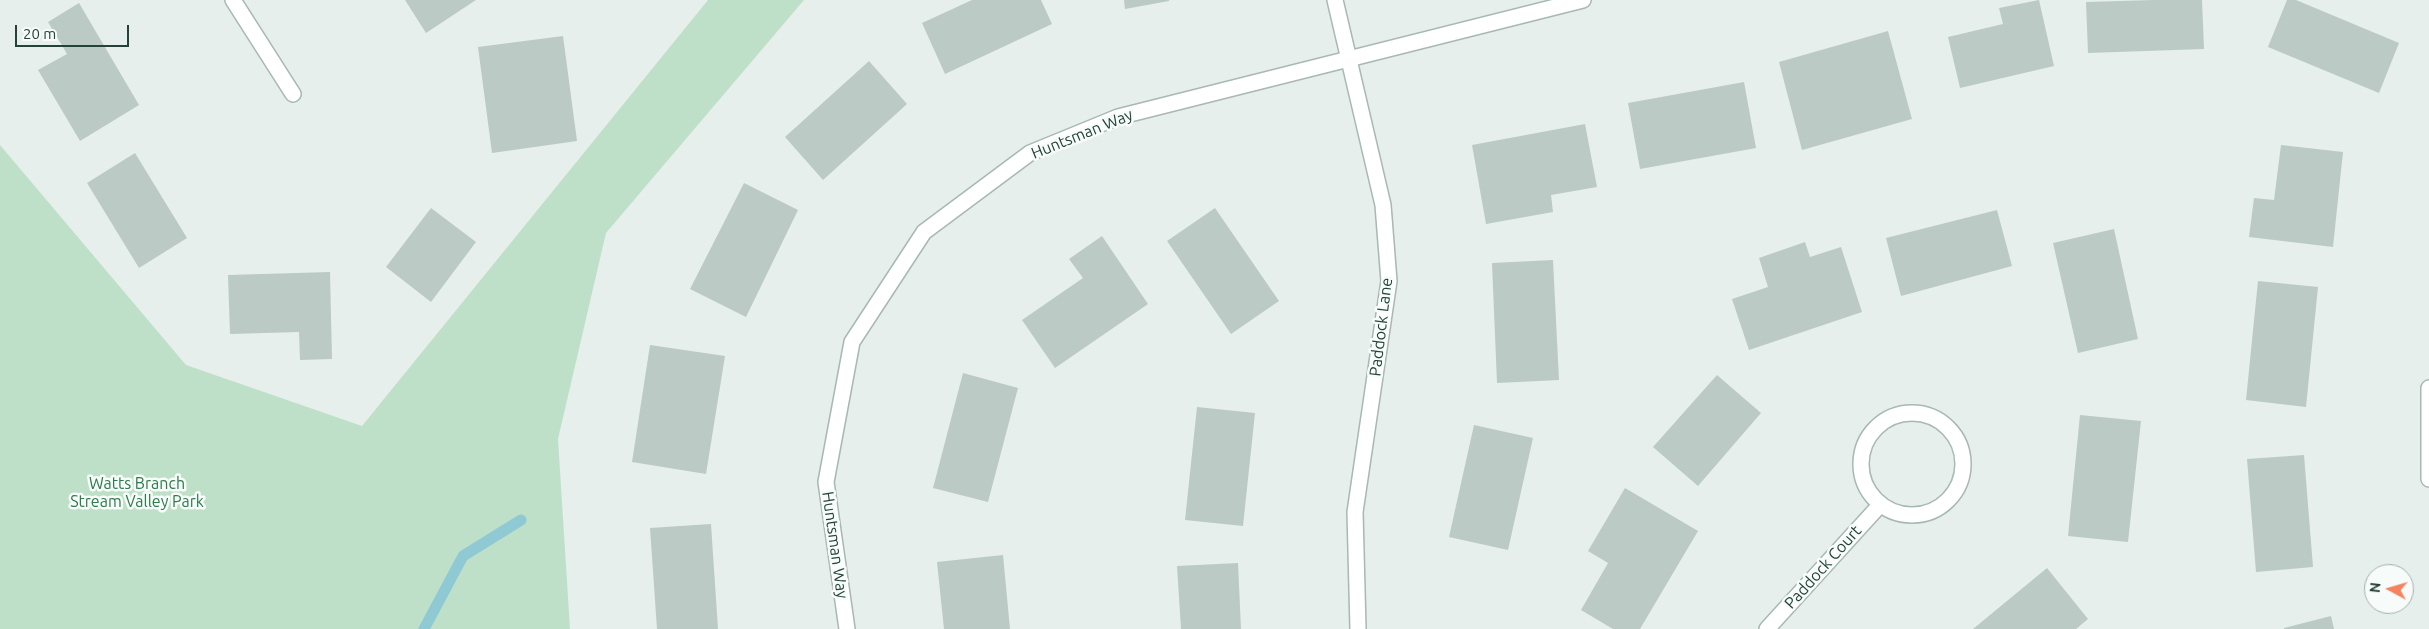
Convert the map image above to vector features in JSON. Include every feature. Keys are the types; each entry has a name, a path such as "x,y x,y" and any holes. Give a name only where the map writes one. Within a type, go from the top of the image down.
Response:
{"street":[{"path":"233,0 293,94"},
{"name":"Paddock Lane","path":"1335,0 1383,205 1389,281 1355,512 1358,629"},
{"name":"Huntsman Way","path":"846,629 826,482 852,342 924,232 1030,153 1118,117 1583,0"},
{"path":"2429,388 2429,479"},
{"path":"1900,414 1923,414 1944,423 1959,442 1964,464 1959,487 1944,505 1924,516 1900,516 1880,506 1865,488 1860,465 1865,442 1879,424 1900,414"},
{"name":"Paddock Court","path":"1767,629 1880,506"}],"green space":[{"name":"Watts Branch Stream Valley Park","path":"708,0 804,0 606,233 558,439 570,629 0,629 0,145 186,365 362,426"}],"building":[{"path":"405,0 476,0 426,33"},
{"path":"972,0 1041,0 1052,24 945,74 922,23"},
{"path":"1124,0 1169,0 1169,1 1125,9"},
{"path":"2039,0 2054,66 1960,88 1948,37 2003,24 1999,8"},
{"path":"2202,0 2204,49 2088,53 2086,2"},
{"path":"2287,0 2296,0 2399,43 2379,93 2268,47"},
{"path":"79,3 139,105 80,141 38,70 67,54 48,22"},
{"path":"1888,31 1912,119 1802,150 1779,62"},
{"path":"563,36 577,141 492,153 478,47"},
{"path":"869,61 907,104 823,180 785,137"},
{"path":"1744,82 1756,148 1640,169 1628,103"},
{"path":"1585,124 1597,187 1551,195 1553,212 1486,224 1472,145"},
{"path":"2281,145 2343,152 2333,247 2249,237 2254,198 2274,200"},
{"path":"135,153 187,238 139,268 87,183"},
{"path":"744,183 798,210 746,317 690,289"},
{"path":"431,208 476,242 431,302 386,267"},
{"path":"1215,208 1279,301 1231,334 1167,241"},
{"path":"1997,210 2012,266 1901,296 1886,238"},
{"path":"2114,229 2138,339 2078,353 2053,243"},
{"path":"1102,236 1148,304 1055,368 1022,320 1083,278 1069,259"},
{"path":"1805,242 1810,257 1841,247 1862,312 1749,350 1732,299 1768,287 1759,258"},
{"path":"1553,260 1559,380 1497,383 1492,263"},
{"path":"330,272 332,359 300,360 299,332 230,334 228,275"},
{"path":"2258,281 2318,287 2306,407 2246,400"},
{"path":"650,345 725,356 706,474 632,462"},
{"path":"963,373 1018,388 988,502 933,488"},
{"path":"1717,375 1761,413 1698,486 1653,447"},
{"path":"1197,407 1255,413 1243,526 1185,520"},
{"path":"2080,415 2141,421 2128,542 2068,536"},
{"path":"1474,425 1533,438 1508,550 1449,537"},
{"path":"2304,455 2313,567 2256,572 2247,459"},
{"path":"1625,488 1698,531 1640,629 1613,629 1581,610 1608,563 1588,551"},
{"path":"711,524 718,629 657,629 650,528"},
{"path":"1003,555 1010,629 944,629 937,562"},
{"path":"1238,563 1241,629 1181,629 1177,566"},
{"path":"2047,568 2088,619 2076,629 1973,629"},
{"path":"2331,616 2334,629 2284,629 2284,628"}],"waterway":[{"path":"424,629 463,556 521,520"}]}
